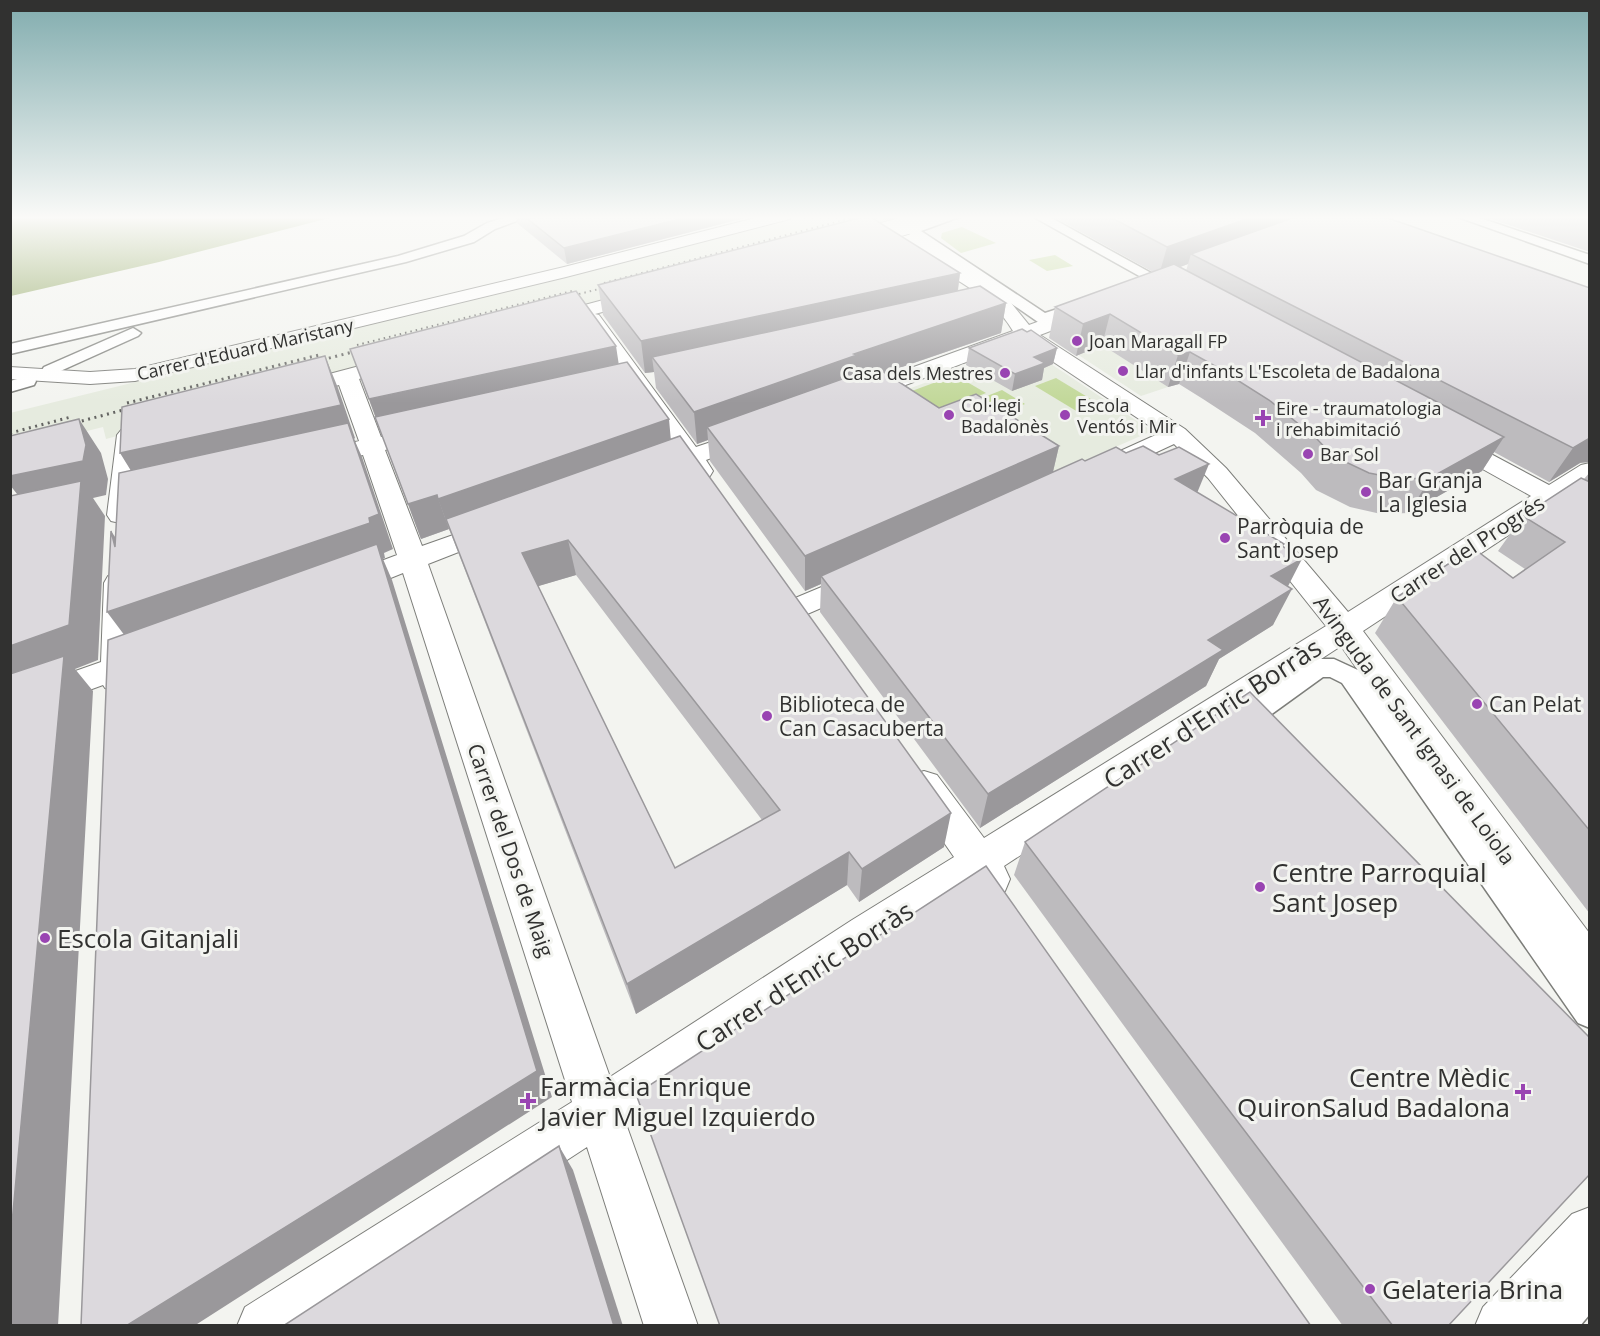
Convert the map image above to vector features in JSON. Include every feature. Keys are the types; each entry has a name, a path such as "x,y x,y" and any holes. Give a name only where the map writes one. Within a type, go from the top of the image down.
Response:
{"street":[{"path":"10,347 51,341 320,278"},
{"name":"Carrer d'Eduard Maristany","path":"19,377 126,377 541,278"},
{"name":"Avinguda de Sant Ignasi de Loiola","path":"967,278 1001,301 1019,321 1025,334 1177,434 1217,473 1344,628 1590,968"},
{"path":"983,278 1043,319 1103,301"},
{"path":"1135,289 1154,278"},
{"path":"1135,289 1168,283"},
{"path":"529,326 665,289"},
{"path":"972,308 1001,301"},
{"path":"831,405 1025,334 1103,301"},
{"path":"586,310 718,495"},
{"path":"50,370 142,329 161,316"},
{"path":"278,395 415,357"},
{"name":"Carrer del Dos de Maig","path":"346,376 413,560 671,1326"},
{"path":"10,387 19,377"},
{"path":"637,476 775,426"},
{"path":"292,464 453,427"},
{"path":"115,716 121,503 147,431"},
{"path":"1434,433 1590,518"},
{"path":"1086,476 1177,434"},
{"name":"Carrer del Progrés","path":"1344,628 1590,470"},
{"path":"323,593 518,519"},
{"path":"819,638 788,594 883,569"},
{"name":"Carrer d'Enric Borràs","path":"264,1326 599,1112 866,933 1344,628"},
{"path":"10,707 154,654"},
{"path":"1263,743 1243,721 1318,668 1334,668 1351,677 1590,1012"},
{"path":"902,754 1012,909"},
{"path":"1502,1326 1590,1232"},
{"path":"1552,1326 1590,1283"}],"shaded area":[{"path":"11,278 88,278 11,296"},
{"path":"556,278 703,278 106,439 103,427 11,450 10,413"},
{"name":"Llar d'infants L'Escoleta de Badalona","path":"1074,327 1168,387 1141,396 1051,337"},
{"path":"1024,346 1152,431 1047,477 876,401"},
{"path":"955,375 986,393 924,418 893,398"},
{"path":"1056,378 1099,404 1078,412 1035,386"},
{"path":"1002,390 1025,404 969,426 947,412"}],"building":[{"path":"624,278 935,278 641,341 598,285"},
{"path":"1134,278 1201,278 1504,437 1430,478 1400,479 1369,473 1333,456 1317,439 1269,400 1190,352 1178,355 1110,314 1083,324 1055,307"},
{"path":"1239,278 1562,278 1590,288 1590,438 1573,448"},
{"path":"980,286 1006,303 854,354 857,355 694,412 652,357"},
{"path":"576,291 616,346 369,399 350,349"},
{"path":"1022,329 1027,332 1031,330 1057,348 1034,357 1045,363 1015,374 969,348"},
{"path":"325,356 341,405 120,453 122,407"},
{"path":"627,362 669,419 438,499 437,495 408,504 375,417"},
{"path":"876,367 939,408 976,394 1059,446 805,556 707,427"},
{"path":"79,419 86,445 83,461 10,476 10,436"},
{"path":"348,423 379,514 369,518 370,523 107,612 111,531 115,547 119,473"},
{"path":"680,436 951,813 862,869 849,852 627,984 446,519","holes":["568,540 780,810 675,868 522,553"]},
{"path":"1143,446 1159,455 1179,447 1209,464 1175,479 1284,544 1282,546 1302,559 1271,576 1292,589 1208,640 1223,650 988,794 821,576 1082,459 1085,461 1116,447 1126,453"},
{"path":"1581,478 1590,482 1590,831 1397,597 1473,548 1513,578 1565,542 1523,516"},
{"path":"81,481 69,625 10,646 10,496"},
{"path":"377,544 537,1071 126,1326 81,1326 108,640"},
{"path":"64,656 10,1245 10,674"},
{"path":"1250,692 1590,1038 1590,1174 1448,1326 1393,1326 1025,842"},
{"path":"986,866 1311,1326 720,1326 636,1094"},
{"path":"559,1146 614,1326 283,1326"}],"railway":[{"path":"604,283 622,278"},
{"path":"563,298 615,285"},
{"path":"357,345 572,291"},
{"path":"310,363 368,348"},
{"path":"127,403 319,355"},
{"path":"63,426 138,406"},
{"path":"10,433 71,417"}],"place":[{"name":"Joan Maragall FP","path":"1077,341"},
{"name":"Llar d'infants L'Escoleta de Badalona","path":"1123,371"},
{"name":"Casa dels Mestres","path":"1005,373"},
{"name":"Col·legi Badalonès","path":"949,415"},
{"name":"Escola Ventós i Mir","path":"1065,415"},
{"name":"Eire - traumatologia i rehabimitació","path":"1263,418"},
{"name":"Bar Sol","path":"1308,454"},
{"name":"Bar Granja La Iglesia","path":"1366,492"},
{"name":"Parròquia de Sant Josep","path":"1225,538"},
{"name":"Can Pelat","path":"1477,704"},
{"name":"Biblioteca de Can Casacuberta","path":"767,716"},
{"name":"Centre Parroquial Sant Josep","path":"1260,887"},
{"name":"Escola Gitanjali","path":"45,938"},
{"name":"Centre Mèdic QuironSalud Badalona","path":"1523,1092"},
{"name":"Farmàcia Enrique Javier Miguel Izquierdo","path":"528,1101"},
{"name":"Gelateria Brina","path":"1370,1289"}]}
